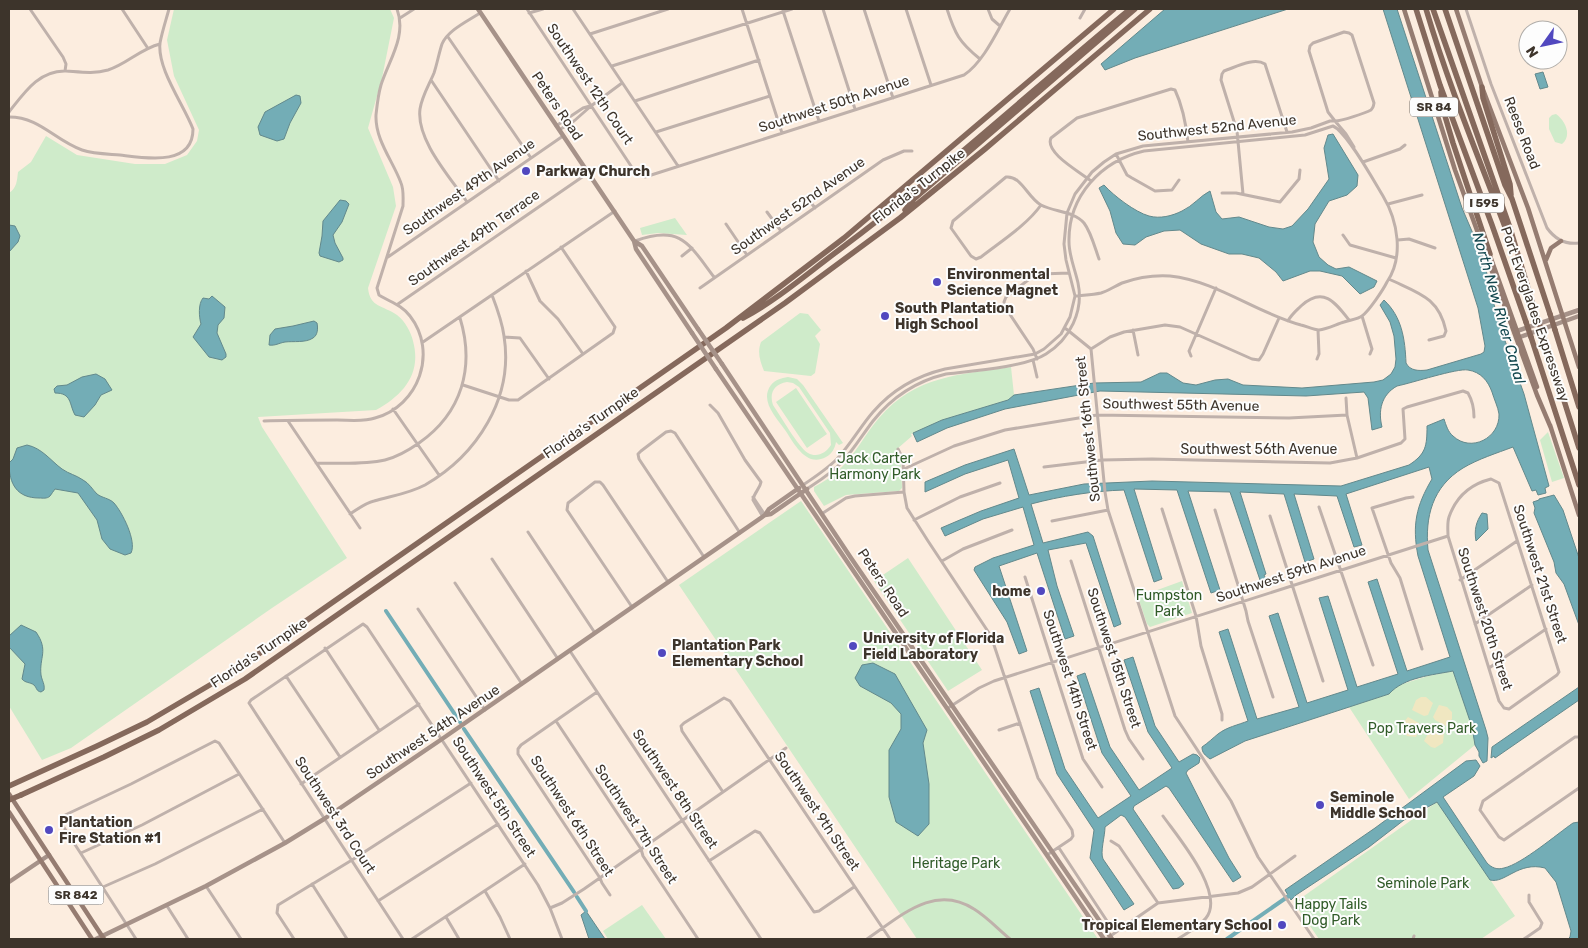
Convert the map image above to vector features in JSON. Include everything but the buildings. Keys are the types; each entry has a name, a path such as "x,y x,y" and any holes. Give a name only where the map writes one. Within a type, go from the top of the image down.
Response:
{"highway":[{"name":"Florida's Turnpike","path":"11,785 147,722 237,668 726,328 844,238 1114,9"},
{"path":"726,328 755,312 908,196 1130,9"},
{"path":"900,218 914,199 1135,9"},
{"name":"Florida's Turnpike","path":"9,800 158,730 245,679 785,303 900,218 986,149 1150,9"},
{"name":"Port Everglades Expressway","path":"1416,9 1440,85 1526,322 1579,486"},
{"path":"1426,9 1453,92 1538,318 1579,448"},
{"name":"Port Everglades Expressway","path":"1445,9 1505,185 1512,199 1579,407"},
{"path":"1435,11 1510,228 1528,291"},
{"path":"1440,85 1442,106 1490,254"},
{"path":"1482,87 1483,98 1510,184 1512,199"}],"main road":[{"name":"SR 84","path":"1404,9 1451,158 1467,204 1490,254 1520,337 1579,515"},
{"path":"1456,9 1482,87 1546,260 1579,367"},
{"name":"Peters Road","path":"478,10 615,211 634,241 636,249 716,369 1052,852 1108,939"},
{"path":"1467,204 1534,388 1551,428"},
{"name":"Peters Road","path":"634,241 642,246 823,513 1047,856 1108,939"},
{"path":"1546,260 1551,248 1561,241"},
{"path":"1517,331 1579,310"},
{"path":"1520,337 1579,316"},
{"name":"Southwest 54th Avenue","path":"96,939 206,886 285,843 324,819 485,710 764,516 769,510 805,487"},
{"name":"SR 842","path":"9,794 103,937"},
{"name":"SR 842","path":"9,812 92,939"},
{"path":"21,830 29,825"},
{"path":"9,882 49,855"}],"street":[{"path":"30,9 63,57 66,64 64,71"},
{"path":"122,9 147,47"},
{"path":"9,117 25,118 35,122 85,151 154,159 168,158 187,148 193,138 193,130 166,73 160,44 169,9"},
{"path":"264,421 366,420 382,416 407,398 417,385 423,369 423,342 415,324 398,304 382,297 377,288 402,214 403,193 401,183 382,143 376,118 381,85 396,51 400,18 397,9"},
{"path":"400,18 414,9"},
{"name":"Southwest 12th Court","path":"527,9 635,172"},
{"path":"529,13 543,9"},
{"path":"573,9 678,166"},
{"path":"590,34 668,9"},
{"path":"742,9 782,133"},
{"path":"612,66 792,9"},
{"path":"823,9 856,109"},
{"path":"864,9 892,98"},
{"path":"906,9 931,85"},
{"path":"947,9 961,42 980,59"},
{"path":"988,9 992,19 1000,26"},
{"name":"Southwest 50th Avenue","path":"635,172 645,178 964,75 972,70 980,59 1010,9"},
{"path":"1080,18 1085,9"},
{"name":"Reese Road","path":"1466,9 1491,84 1543,221 1550,233 1561,241"},
{"path":"467,202 426,141 421,125 420,110 423,95 431,80 443,42 478,10"},
{"path":"783,12 819,121"},
{"name":"Southwest 52nd Avenue","path":"1074,296 1064,244 1067,213 1075,194 1087,178 1104,162 1116,154 1143,146 1287,132 1311,128 1324,122 1343,120 1370,110 1374,103 1352,35 1349,33 1344,32 1310,46 1309,51 1328,112"},
{"path":"448,36 531,158"},
{"path":"9,112 39,78 64,71 96,73 123,63 147,47 160,44"},
{"path":"635,101 759,60"},
{"path":"1243,194 1237,131 1221,80 1224,71 1260,61 1265,64 1287,137"},
{"path":"431,80 499,181"},
{"path":"558,128 574,121 622,83"},
{"path":"1091,181 1056,154 1050,142 1052,138 1077,118 1171,89 1176,90 1186,121 1188,147"},
{"path":"656,132 770,96"},
{"path":"1065,328 1070,318 1074,296 1102,293 1122,283 1138,279 1168,276 1216,288 1288,322 1318,330 1362,316 1390,279 1396,258 1398,240 1394,218 1388,204 1346,134 1328,112"},
{"path":"1324,122 1328,112"},
{"path":"1346,134 1344,123 1348,117"},
{"name":"Southwest 52nd Avenue","path":"1080,295 1069,243 1072,216 1076,204 1091,181 1099,172 1119,159 1144,151 1306,135 1333,126 1338,128 1355,150"},
{"name":"Southwest 49th Avenue","path":"387,257 563,136"},
{"path":"1363,162 1400,149 1404,145"},
{"name":"Southwest 52nd Avenue","path":"700,288 883,160 904,151 912,151"},
{"path":"1116,154 1127,175 1155,192 1172,190 1178,180"},
{"path":"1222,193 1243,194 1280,202 1299,179 1300,170"},
{"name":"Southwest 49th Terrace","path":"398,304 588,173"},
{"path":"1041,205 1034,214 976,259 971,256 951,228 951,224 1006,177 1012,176 1041,205 1067,213 1085,224 1099,259"},
{"path":"1388,204 1422,195"},
{"path":"808,198 815,208"},
{"path":"423,342 615,211"},
{"path":"767,212 781,232"},
{"path":"726,224 747,255"},
{"path":"634,241 660,234 683,239 714,278"},
{"path":"1343,235 1350,245 1396,258"},
{"path":"1398,240 1409,239 1435,248"},
{"path":"1561,241 1579,244"},
{"path":"463,385 509,400 518,400 613,334 615,327 561,247"},
{"path":"682,256 692,248"},
{"path":"526,272 540,301 558,319 582,354"},
{"path":"1037,377 1035,354 1005,307 1004,302 1006,297 1032,276 1070,273"},
{"path":"1390,279 1426,297 1440,311 1446,331 1444,336 1429,340"},
{"path":"1191,356 1189,351 1216,288"},
{"path":"350,514 373,501 405,494 424,486 458,461 477,440 491,418 499,397 506,354 500,317 492,295"},
{"path":"1070,331 1075,320 1080,295"},
{"path":"1288,322 1304,304 1322,296 1329,298 1338,305 1349,320"},
{"path":"1362,316 1372,348 1370,354"},
{"path":"316,463 386,460 405,452 429,436 454,406 463,385 467,364 465,334 460,318"},
{"path":"1091,349 1110,337 1133,330 1165,325 1180,327 1258,360 1263,354 1280,318"},
{"name":"Southwest 16th Street","path":"1065,328 1091,349 1108,510 1175,716 1231,800 1249,840 1270,875 1314,939"},
{"name":"Southwest 54th Avenue","path":"805,487 832,464 873,412 908,382 945,369 1035,354 1044,350 1065,328"},
{"path":"1133,330 1138,355"},
{"path":"1317,359 1319,354 1318,330"},
{"name":"Southwest 54th Avenue","path":"805,487 829,474 841,463 880,414 897,397 910,388 934,377 946,374 1035,360 1057,346 1070,331"},
{"path":"504,337 520,338 549,379"},
{"name":"Southwest 56th Avenue","path":"1044,467 1102,460 1152,459 1313,463 1344,461 1401,443 1405,439 1402,413 1403,409 1407,406 1468,392 1474,410 1474,417"},
{"path":"1346,398 1347,415 1357,458"},
{"path":"710,404 718,413 745,460 761,482 760,487 754,492 753,496 764,516"},
{"path":"393,409 440,476"},
{"name":"Southwest 55th Avenue","path":"904,469 954,446 1005,430 1097,415 1290,418 1347,415"},
{"path":"288,420 360,528"},
{"path":"704,557 639,459 638,454 666,432 671,431 675,433 740,532"},
{"path":"898,449 903,459 904,492 908,508 914,520 987,628 1038,778 1073,834 1071,839 1047,856"},
{"name":"Southwest 21st Street","path":"1448,536 1448,518 1468,488 1479,482 1491,479 1500,483 1559,672 1557,676 1509,709 1504,708"},
{"path":"632,608 567,510 566,506 568,503 595,482 600,482 668,582"},
{"path":"914,520 960,497 1000,483"},
{"path":"823,513 846,498 904,492"},
{"path":"1413,497 1372,508 1391,563 1400,578 1422,649"},
{"path":"1319,508 1373,665"},
{"path":"1162,509 1196,616 1197,632 1222,714 1222,720"},
{"path":"1052,521 1108,510"},
{"path":"1215,510 1273,697"},
{"path":"1270,516 1323,681"},
{"path":"942,561 963,549 1012,530"},
{"path":"528,532 595,633"},
{"name":"Southwest 59th Avenue","path":"950,707 979,688 1051,662 1448,536"},
{"name":"Southwest 20th Street","path":"1448,536 1460,580 1499,701 1504,708"},
{"path":"1460,580 1517,541"},
{"path":"492,558 558,658"},
{"name":"Southwest 15th Street","path":"1071,561 1125,730 1143,759"},
{"name":"Southwest 14th Street","path":"1025,577 1084,759 1102,787"},
{"path":"455,583 522,684"},
{"path":"1474,624 1532,585"},
{"path":"418,609 485,710"},
{"name":"Southwest 5th Street","path":"325,648 363,624 367,627 525,864 550,908 562,939"},
{"path":"1489,668 1546,629"},
{"path":"340,757 286,676 325,648 379,730"},
{"name":"Southwest 8th Street","path":"570,651 761,939"},
{"name":"Southwest 3rd Court","path":"286,676 251,700 249,703 250,707 403,939"},
{"path":"556,721 596,692"},
{"name":"Southwest 9th Street","path":"722,792 682,731 682,726 691,718 724,698 730,701 890,939"},
{"path":"301,784 419,704"},
{"name":"Southwest 6th Street","path":"556,721 521,745 518,749 518,754 610,895"},
{"name":"Southwest 7th Street","path":"556,721 698,939"},
{"path":"999,730 1020,723"},
{"path":"1579,737 1575,737 1483,801 1480,810 1499,837 1504,840 1579,788"},
{"path":"136,939 61,820 63,816 215,741 219,743 285,843"},
{"path":"550,908 562,903 600,878 786,748"},
{"path":"81,853 179,806 239,774"},
{"path":"294,939 277,913 278,905 352,860 471,783"},
{"path":"103,888 155,864 263,809"},
{"path":"1163,816 1204,875 1209,897 1210,910 1207,917 1201,924 1178,939"},
{"path":"378,901 498,824"},
{"path":"709,861 754,831 760,833 814,912 819,911 854,887"},
{"path":"1111,841 1119,846 1158,903"},
{"path":"1059,848 1108,921"},
{"path":"1108,939 1158,903 1238,893 1252,887 1295,856"},
{"path":"412,939 525,864"},
{"path":"312,884 347,939"},
{"path":"206,886 241,939"},
{"path":"485,891 510,939"},
{"path":"1524,939 1540,928 1542,923 1529,902 1530,895"},
{"path":"868,939 919,904 941,899 962,903 975,910 1010,939"},
{"path":"167,906 188,939"},
{"path":"446,917 459,939"}],"green space":[{"path":"174,9 390,9 394,18 382,78 368,128 393,187 396,206 368,288 374,303 403,320 413,341 415,364 408,382 402,390 376,410 258,417 262,427 347,558 71,748 42,760 9,706 9,193 15,186 18,172 31,162 46,136 77,155 135,164 165,164 187,155 197,141 199,130 174,76 167,40"},
{"path":"1556,114 1565,124 1567,133 1567,137 1562,144 1555,142 1549,129 1549,118"},
{"path":"675,218 687,235 658,233 642,235 640,228"},
{"path":"800,313 808,314 821,330 815,336 820,344 815,373 811,376 764,371 759,349 761,342"},
{"name":"Jack Carter Harmony Park","path":"1011,367 1014,395 1008,400 942,420 911,434 912,436 897,449 901,460 902,488 899,491 846,495 824,506 814,491 814,487 833,475 845,464 874,424 893,404 908,393 939,379"},
{"path":"788,377 797,379 803,385 843,443 839,445 836,442 833,451 819,460 807,457 801,452 774,415 768,403 768,391 771,385 778,379","holes":["787,382 799,387 830,433 831,445 821,454 815,455 804,450 773,405 772,393 776,387"]},
{"path":"796,388 827,434 807,448 776,402"},
{"path":"1548,432 1564,478 1552,482 1540,440"},
{"name":"Heritage Park","path":"801,501 1098,939 917,939 679,585"},
{"path":"908,558 982,670 948,691 874,581"},
{"name":"Fumpston Park","path":"1182,581 1192,613 1150,627 1147,624 1138,597"},
{"name":"Pop Travers Park","path":"1454,671 1473,728 1475,745 1409,799 1349,707 1389,694 1396,686 1428,676"},
{"name":"Seminole Park","path":"1437,802 1515,916 1481,939 1319,939 1294,903"},
{"path":"642,905 666,939 608,939 603,931"}],"sand":[{"path":"1426,697 1433,703 1428,715 1424,716 1412,710 1416,700"},
{"path":"1439,705 1447,707 1452,712 1452,719 1446,726 1433,717"},
{"path":"1408,717 1419,723 1420,726 1416,737 1407,736 1402,730 1403,723"},
{"path":"1433,729 1444,733 1443,743 1435,748 1424,741 1430,730"}],"water":[{"path":"1165,9 1288,9 1135,58 1105,70 1101,64"},
{"path":"1383,9 1397,9 1462,208 1483,257 1498,321 1524,394 1549,486 1545,488 1546,493 1538,495 1536,490 1532,491 1513,447 1475,462 1452,476 1438,494 1430,515 1427,538 1428,550 1486,730 1488,738 1487,761 1483,763 1479,756 1472,727 1453,671 1411,680 1395,688 1389,694 1245,741 1210,759 1204,754 1202,747 1221,732 1248,721 1219,632 1228,629 1257,719 1299,707 1269,616 1278,613 1307,703 1348,690 1319,598 1328,596 1357,687 1398,674 1368,582 1377,579 1407,671 1450,657 1416,545 1415,535 1419,507 1432,479 1429,467 1346,494 1362,545 1354,547 1337,496 1294,494 1314,559 1305,562 1284,494 1240,492 1266,574 1264,575 1266,579 1260,580 1230,492 1188,491 1220,590 1211,593 1177,490 1134,489 1162,579 1154,582 1124,490 1077,494 1031,504 1043,543 1088,532 1093,536 1121,624 1114,627 1086,543 1048,550 1057,586 1074,636 1065,639 1037,553 999,566 1027,651 1019,654 1007,622 974,570 975,567 993,558 1034,545 1023,507 983,519 945,536 941,528 981,511 1019,498 1008,460 965,474 925,492 925,482 965,465 1014,449 1029,495 1084,484 1152,481 1341,486 1409,465 1419,457 1424,449 1427,439 1427,426 1444,419 1447,428 1460,441 1476,443 1490,436 1498,423 1499,414 1486,381 1473,371 1462,370 1397,386 1387,394 1382,404 1380,415 1382,427 1372,430 1368,398 1364,392 1306,396 1100,391 1005,409 947,428 917,442 913,433 942,420 1008,400 1014,395 1094,383 1141,382 1160,373 1167,373 1183,383 1196,385 1228,379 1243,385 1302,388 1383,380 1391,374 1395,367 1396,359 1394,336 1390,322 1380,305 1384,300 1399,321 1405,345 1406,363 1412,369 1427,370 1484,352 1485,346 1478,308"},
{"path":"1543,72 1548,87 1540,89 1535,74"},
{"path":"296,95 300,96 301,103 284,139 277,141 260,135 258,127 265,112"},
{"path":"1333,134 1358,175 1357,186 1347,195 1329,201 1315,224 1313,242 1319,257 1328,265 1336,269 1349,267 1377,281 1374,287 1360,294 1342,276 1320,271 1310,271 1283,281 1276,272 1259,258 1242,254 1229,254 1201,244 1180,230 1164,231 1146,237 1135,245 1123,244 1116,233 1110,211 1099,188 1104,185 1131,207 1143,214 1157,217 1170,216 1182,211 1210,191 1216,212 1222,219 1239,217 1269,227 1283,229 1292,226 1308,209 1329,179 1324,148 1328,135"},
{"path":"340,200 346,201 349,204 342,222 333,235 343,258 339,262 320,256 319,253 323,221"},
{"path":"9,225 15,226 20,236 18,242 9,252"},
{"path":"212,296 225,307 224,318 218,325 217,333 226,354 226,357 222,360 209,357 193,337 201,324 199,311 201,301 203,298 209,299"},
{"path":"314,321 318,327 315,337 310,340 269,345 270,335 275,329"},
{"path":"96,374 105,379 112,390 101,395 84,417 75,415 67,397 60,393 55,393 54,389 57,386 67,385 82,377"},
{"path":"27,445 42,452 62,469 89,484 97,494 114,503 121,513 130,534 132,541 131,553 125,555 110,549 102,539 97,520 78,493 55,489 49,497 39,498 25,495 16,488 9,471 9,463 13,459 17,448"},
{"path":"1554,495 1563,510 1579,558 1579,625 1564,584 1556,573 1554,562 1534,513 1533,502"},
{"path":"1482,513 1487,514 1488,529 1476,541 1476,526"},
{"path":"21,625 36,632 42,644 41,675 44,690 41,692 34,685 22,679 25,664 9,647 9,636"},
{"path":"1133,657 1155,726 1179,762 1193,754 1200,758 1199,763 1186,773 1229,858 1241,877 1233,882 1166,786 1134,806 1133,809 1184,884 1179,888 1173,889 1125,817 1121,815 1105,827 1102,852 1103,859 1134,904 1124,910 1090,858 1094,830 1057,774 1030,691 1039,688 1065,769 1098,818 1131,796 1102,753 1077,676 1085,673 1110,747 1139,790 1172,768 1148,732 1124,660"},
{"path":"873,663 895,674 927,730 923,743 929,784 929,824 918,836 896,822 889,797 889,750 901,729 901,714 891,703 860,686 855,678 862,665"},
{"path":"1579,687 1579,700 1495,758 1494,756 1491,758 1492,747"},
{"path":"1476,760 1480,766 1474,776 1443,797 1487,863 1491,866 1499,869 1520,861 1573,823 1579,822 1579,939 1568,939 1571,931 1556,882 1545,868 1527,867 1501,879 1490,880 1437,802 1404,820 1369,847 1291,900 1285,890 1375,828 1466,761"},
{"path":"586,911 605,939 589,939 581,915"}],"waterway":[{"path":"386,611 460,722"},
{"path":"464,729 574,892"},
{"path":"1227,939 1293,893"},
{"path":"577,897 586,911"}],"place":[{"name":"Parkway Church","path":"526,171"},
{"name":"Environmental Science Magnet","path":"937,282"},
{"name":"South Plantation High School","path":"885,316"},
{"name":"home","path":"1041,591"},
{"name":"University of Florida Field Laboratory","path":"853,646"},
{"name":"Plantation Park Elementary School","path":"662,653"},
{"name":"Seminole Middle School","path":"1320,805"},
{"name":"Plantation Fire Station #1","path":"49,830"},
{"name":"Tropical Elementary School","path":"1282,925"}],"water label":[{"name":"North New River Canal","path":"1499,308"}],"park label":[{"name":"Happy Tails Dog Park","path":"1331,912"}]}
